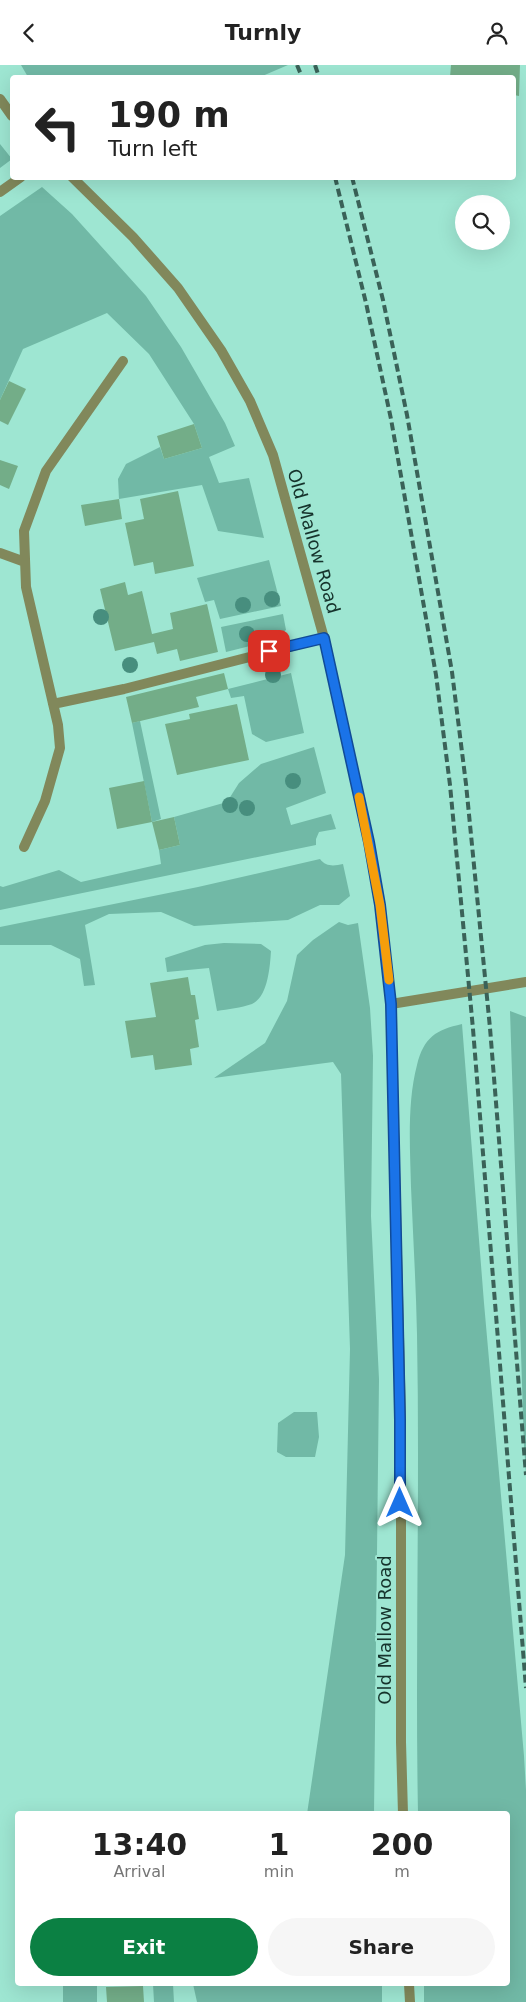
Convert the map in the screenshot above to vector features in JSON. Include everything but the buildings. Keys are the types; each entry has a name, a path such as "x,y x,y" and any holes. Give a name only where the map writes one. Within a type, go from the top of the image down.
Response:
{"street":[{"path":"0,99 10,113"},
{"path":"0,192 17,180"},
{"name":"Old Mallow Road","path":"75,180 133,237 178,288 221,350 250,401 273,455 324,638 369,842 380,905 391,1004 400,1410 403,1811"},
{"path":"24,847 45,801 60,748 58,725 26,587 24,531 46,471 123,361"},
{"path":"0,553 25,562"},
{"path":"53,704 124,689 324,638"},
{"path":"391,1004 526,982"},
{"path":"409,1986 410,2002"}],"shaded area":[{"path":"21,65 288,65 265,75 27,75"},
{"path":"0,144 10,156 10,160 0,168"},
{"path":"42,187 72,214 146,296 181,347 225,423 235,446 209,457 219,483 249,478 264,538 218,531 202,485 119,499 118,479 126,464 160,447 164,459 202,448 194,424 149,354 107,313 23,349 0,400 0,216"},
{"path":"269,560 281,606 220,619 214,600 205,602 197,578"},
{"path":"283,614 286,630 274,640 226,652 221,627"},
{"path":"291,673 304,733 266,742 252,734 244,696 231,698 228,689"},
{"path":"140,721 161,819 152,822 132,723"},
{"path":"314,747 326,793 286,808 291,825 331,814 336,829 319,832 316,845 0,910 0,886 3,887 59,870 81,882 161,864 159,850 180,845 174,817 227,802 239,783 261,764"},
{"path":"320,859 330,865 343,864 350,896 339,905 320,905 288,920 194,926 161,912 109,914 85,925 95,985 84,986 80,959 51,945 0,945 0,927 198,887"},
{"path":"339,922 348,925 358,923 370,1008 373,1056 371,1216 379,1379 374,1811 307,1811 345,1555 350,1349 341,1074 333,1062 214,1078 265,1043 287,1001 297,955 313,940"},
{"path":"224,943 261,944 271,951 270,965 265,988 257,1000 252,1004 217,1011 209,968 167,972 165,958 205,945"},
{"path":"510,1011 526,1017 526,1475 524,1446"},
{"path":"462,1024 484,1303 524,1756 526,1790 526,2002 424,2002 424,1986 510,1986 510,1811 418,1811 418,1394 410,1110 417,1065 423,1048 432,1036 445,1029"},
{"path":"294,1412 317,1412 319,1437 315,1457 286,1457 277,1452 278,1423"},
{"path":"63,1986 97,1986 97,2002 63,2002"},
{"path":"153,1986 173,1986 174,2002 154,2002"},
{"path":"193,1986 382,1986 382,2002 197,2002"}],"railway":[{"path":"297,65 301,75"},
{"path":"315,65 318,75"},
{"path":"336,180 366,303 391,419 436,675 450,785 473,1029 526,1688"},
{"path":"353,180 383,300 407,415 452,672 466,784 490,1028 526,1475"}],"slow traffic":[{"path":"359,797 380,905 389,980"}],"route":[{"path":"269,651 324,638 369,842 380,905 391,1004 400,1503"}]}
